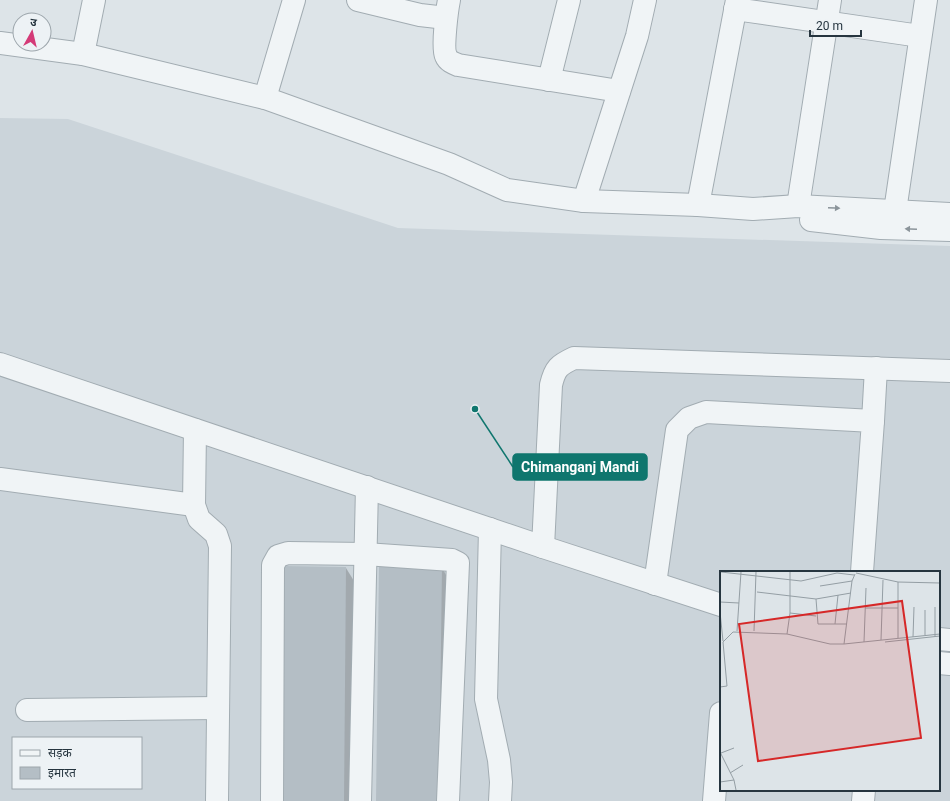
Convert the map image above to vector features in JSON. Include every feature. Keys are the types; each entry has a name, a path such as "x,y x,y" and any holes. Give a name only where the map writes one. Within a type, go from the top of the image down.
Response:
{"street":[{"path":"82,54 94,0"},
{"path":"265,98 294,0"},
{"path":"358,0 420,15 448,9 445,55 450,62 458,66 620,91"},
{"path":"549,80 569,0"},
{"path":"584,202 637,36 645,0"},
{"path":"798,206 830,0"},
{"path":"895,211 926,0"},
{"path":"698,205 736,5 826,23 920,36"},
{"path":"0,43 82,54 265,98 449,164 507,190 584,202 753,208 798,206 950,214"},
{"path":"753,208 792,218 881,228 950,230"},
{"path":"543,547 551,385 554,373 560,365 574,358 950,371"},
{"path":"0,364 720,606"},
{"path":"862,571 876,368"},
{"path":"655,584 677,430 689,418 706,412 873,421"},
{"path":"195,430 194,505 199,520 216,534 220,546 217,801"},
{"path":"0,479 194,505"},
{"path":"360,801 367,488"},
{"path":"490,529 486,699 499,760 501,782 500,801"},
{"path":"272,801 273,565 278,556 288,553 365,554 452,560 458,563 448,801"},
{"path":"940,639 950,640"},
{"path":"940,663 950,664"},
{"path":"27,710 218,708"},
{"path":"714,801 720,726"},
{"path":"863,801 864,791"}],"shaded area":[{"path":"0,118 68,119 398,228 950,246 950,801 0,801"}],"building":[{"path":"379,565 442,566 439,801 376,801"},
{"path":"284,566 346,567 344,801 281,801"}],"place":[{"name":"Chimanganj Mandi","path":"475,409"}]}
